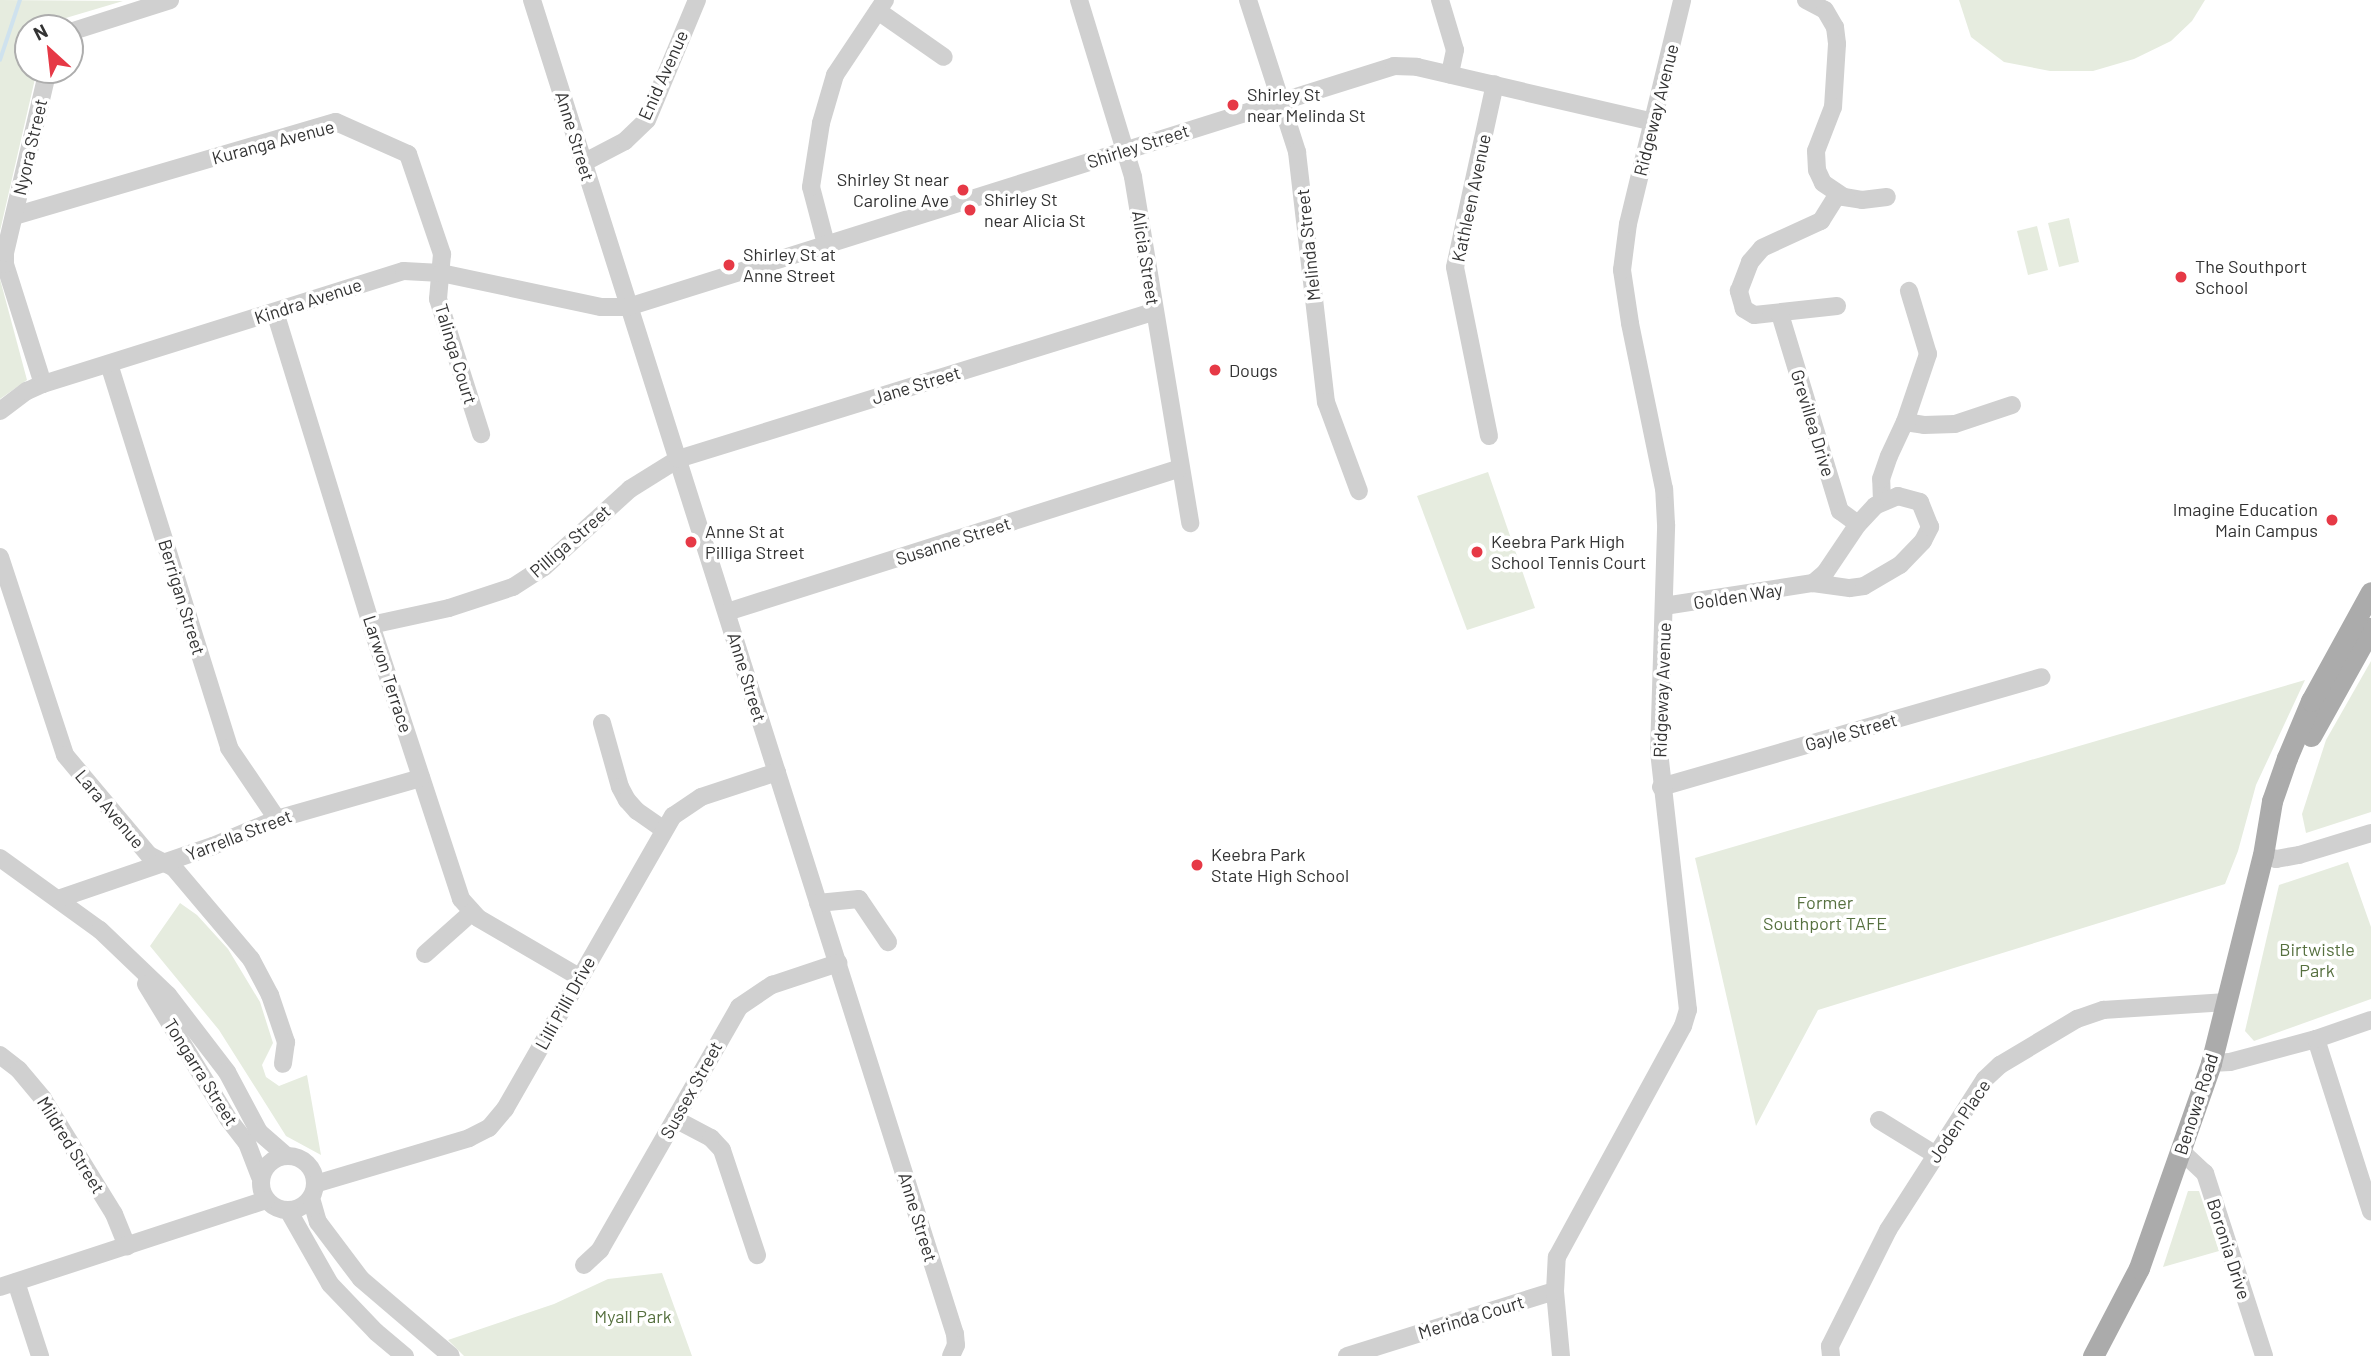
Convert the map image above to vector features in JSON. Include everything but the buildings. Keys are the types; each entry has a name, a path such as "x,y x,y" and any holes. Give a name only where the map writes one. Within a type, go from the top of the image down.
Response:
{"main road":[{"name":"Benowa Road","path":"2093,1356 2130,1290 2211,1063 2264,847 2272,801 2311,701 2371,592"},
{"name":"Benowa Road","path":"2264,847 2285,803 2320,715 2371,628"}],"street":[{"path":"84,28 170,0"},
{"name":"Anne Street","path":"532,0 954,1334 953,1355"},
{"name":"Enid Avenue","path":"583,163 625,141 647,120 697,0"},
{"name":"Alicia Street","path":"1079,0 1126,150 1190,523"},
{"name":"Melinda Street","path":"1248,0 1282,100 1301,177 1326,402 1359,491"},
{"path":"1440,0 1454,45 1450,74"},
{"name":"Ridgeway Avenue","path":"1560,1356 1555,1267 1564,1239 1682,1026 1688,1010 1658,753 1664,606 1664,489 1630,323 1622,270 1628,224 1682,0"},
{"path":"1806,0 1825,10 1835,26 1833,107 1816,150 1815,161 1823,183 1838,194 1862,200 1887,197"},
{"path":"827,244 811,187 821,123 835,75 881,6 944,57"},
{"name":"Shirley Street","path":"628,307 1394,66 1409,65 1653,122"},
{"name":"Nyora Street","path":"43,384 5,264 6,244 45,84"},
{"name":"Kathleen Avenue","path":"1489,436 1455,267 1495,84"},
{"name":"Kuranga Avenue","path":"14,216 336,122 408,154 442,254 441,273"},
{"path":"1837,306 1762,316 1744,309 1739,291 1744,273 1762,248 1821,221 1838,194"},
{"name":"Kindra Avenue","path":"0,411 27,391 43,384 404,271 441,273 583,304 628,307"},
{"name":"Talinga Court","path":"441,273 438,299 481,434"},
{"path":"1813,583 1833,562 1857,524 1882,502 1881,480 1905,422 1928,354 1909,292"},
{"name":"Larwon Terrace","path":"275,312 371,625 457,889 471,913"},
{"name":"Jane Street","path":"678,458 1155,312"},
{"name":"Grevillea Drive","path":"1780,314 1840,510 1857,524"},
{"name":"Berrigan Street","path":"110,364 229,748 277,819"},
{"path":"1905,422 1924,425 1955,424 2012,405"},
{"name":"Pilliga Street","path":"371,625 449,608 513,587 544,567 630,489 678,458"},
{"name":"Susanne Street","path":"727,612 1179,469"},
{"name":"Golden Way","path":"1664,606 1813,583 1850,588 1864,586 1900,565 1913,553 1930,527 1920,502 1908,496 1882,502"},
{"name":"Lara Avenue","path":"0,557 65,755 149,855 174,868 251,959 270,995 286,1042 283,1064"},
{"name":"Gayle Street","path":"1661,787 2041,677"},
{"path":"602,723 627,800 637,811 664,830"},
{"name":"Lilli Pilli Drive","path":"313,1191 469,1138 489,1128 505,1109 664,830 680,808 701,797 777,772"},
{"name":"Yarrella Street","path":"58,899 163,863 277,819 421,778"},
{"path":"2264,847 2276,859 2299,855 2371,833"},
{"name":"Tongarra Street","path":"0,858 100,930 188,1018 227,1072 259,1132 285,1155"},
{"path":"818,903 859,898 888,942"},
{"path":"425,954 471,913 579,977"},
{"name":"Sussex Street","path":"584,1265 600,1250 733,1016 746,1001 772,985 838,963"},
{"name":"Tongarra Street","path":"138,968 216,1099 247,1143 260,1177"},
{"name":"Joden Place","path":"1831,1356 1830,1346 1888,1230 1985,1079 2000,1065 2077,1019 2103,1010 2227,1002"},
{"path":"2211,1063 2230,1062 2316,1039 2371,1020"},
{"path":"2316,1039 2371,1211"},
{"name":"Mildred Street","path":"0,1055 19,1070 43,1099 114,1214 127,1246"},
{"path":"675,1119 711,1138 722,1150 757,1255"},
{"path":"1879,1120 1936,1155"},
{"name":"Boronia Drive","path":"2181,1151 2205,1172 2264,1356"},
{"path":"313,1191 297,1209 272,1206 265,1200 260,1177 270,1162 285,1155 307,1163 313,1191 318,1222 360,1279 451,1356"},
{"path":"40,1356 8,1284 265,1200"},
{"path":"288,1210 330,1284 376,1332 405,1356"},
{"name":"Merinda Court","path":"1347,1356 1555,1291"}],"green space":[{"path":"0,0 123,1 79,14 14,14 14,84 34,84 0,231"},
{"path":"1959,0 2205,0 2192,21 2171,41 2134,59 2093,71 2050,71 2004,62 1971,37"},
{"path":"2069,218 2079,262 2059,267 2048,223"},
{"path":"2037,226 2048,270 2028,275 2017,231"},
{"path":"0,279 27,380 0,399"},
{"name":"Keebra Park High School Tennis Court","path":"1488,472 1535,608 1467,630 1417,496"},
{"path":"2371,661 2371,812 2306,833 2302,814 2326,740"},
{"name":"Former Southport TAFE","path":"2305,680 2256,785 2238,851 2225,884 1818,1010 1756,1126 1695,858"},
{"name":"Birtwistle Park","path":"2348,862 2371,927 2371,999 2254,1041 2245,1031 2279,885"},
{"path":"180,903 197,915 228,949 260,1002 273,1043 262,1065 266,1077 279,1086 307,1075 321,1155 286,1136 219,1030 150,946"},
{"path":"2188,1191 2199,1191 2219,1251 2163,1267"},
{"name":"Myall Park","path":"662,1273 692,1356 464,1356 448,1340 554,1304 608,1279"}],"waterway":[{"path":"0,60 20,0"}],"place":[{"name":"Shirley St near Melinda St","path":"1233,105"},
{"name":"Shirley St near Caroline Ave","path":"963,190"},
{"name":"Shirley St near Alicia St","path":"970,210"},
{"name":"Shirley St at Anne Street","path":"729,265"},
{"name":"The Southport School","path":"2181,277"},
{"name":"Dougs","path":"1215,370"},
{"name":"Imagine Education Main Campus","path":"2332,520"},
{"name":"Anne St at Pilliga Street","path":"691,542"},
{"name":"Keebra Park High School Tennis Court","path":"1477,552"},
{"name":"Keebra Park State High School","path":"1197,865"}]}
